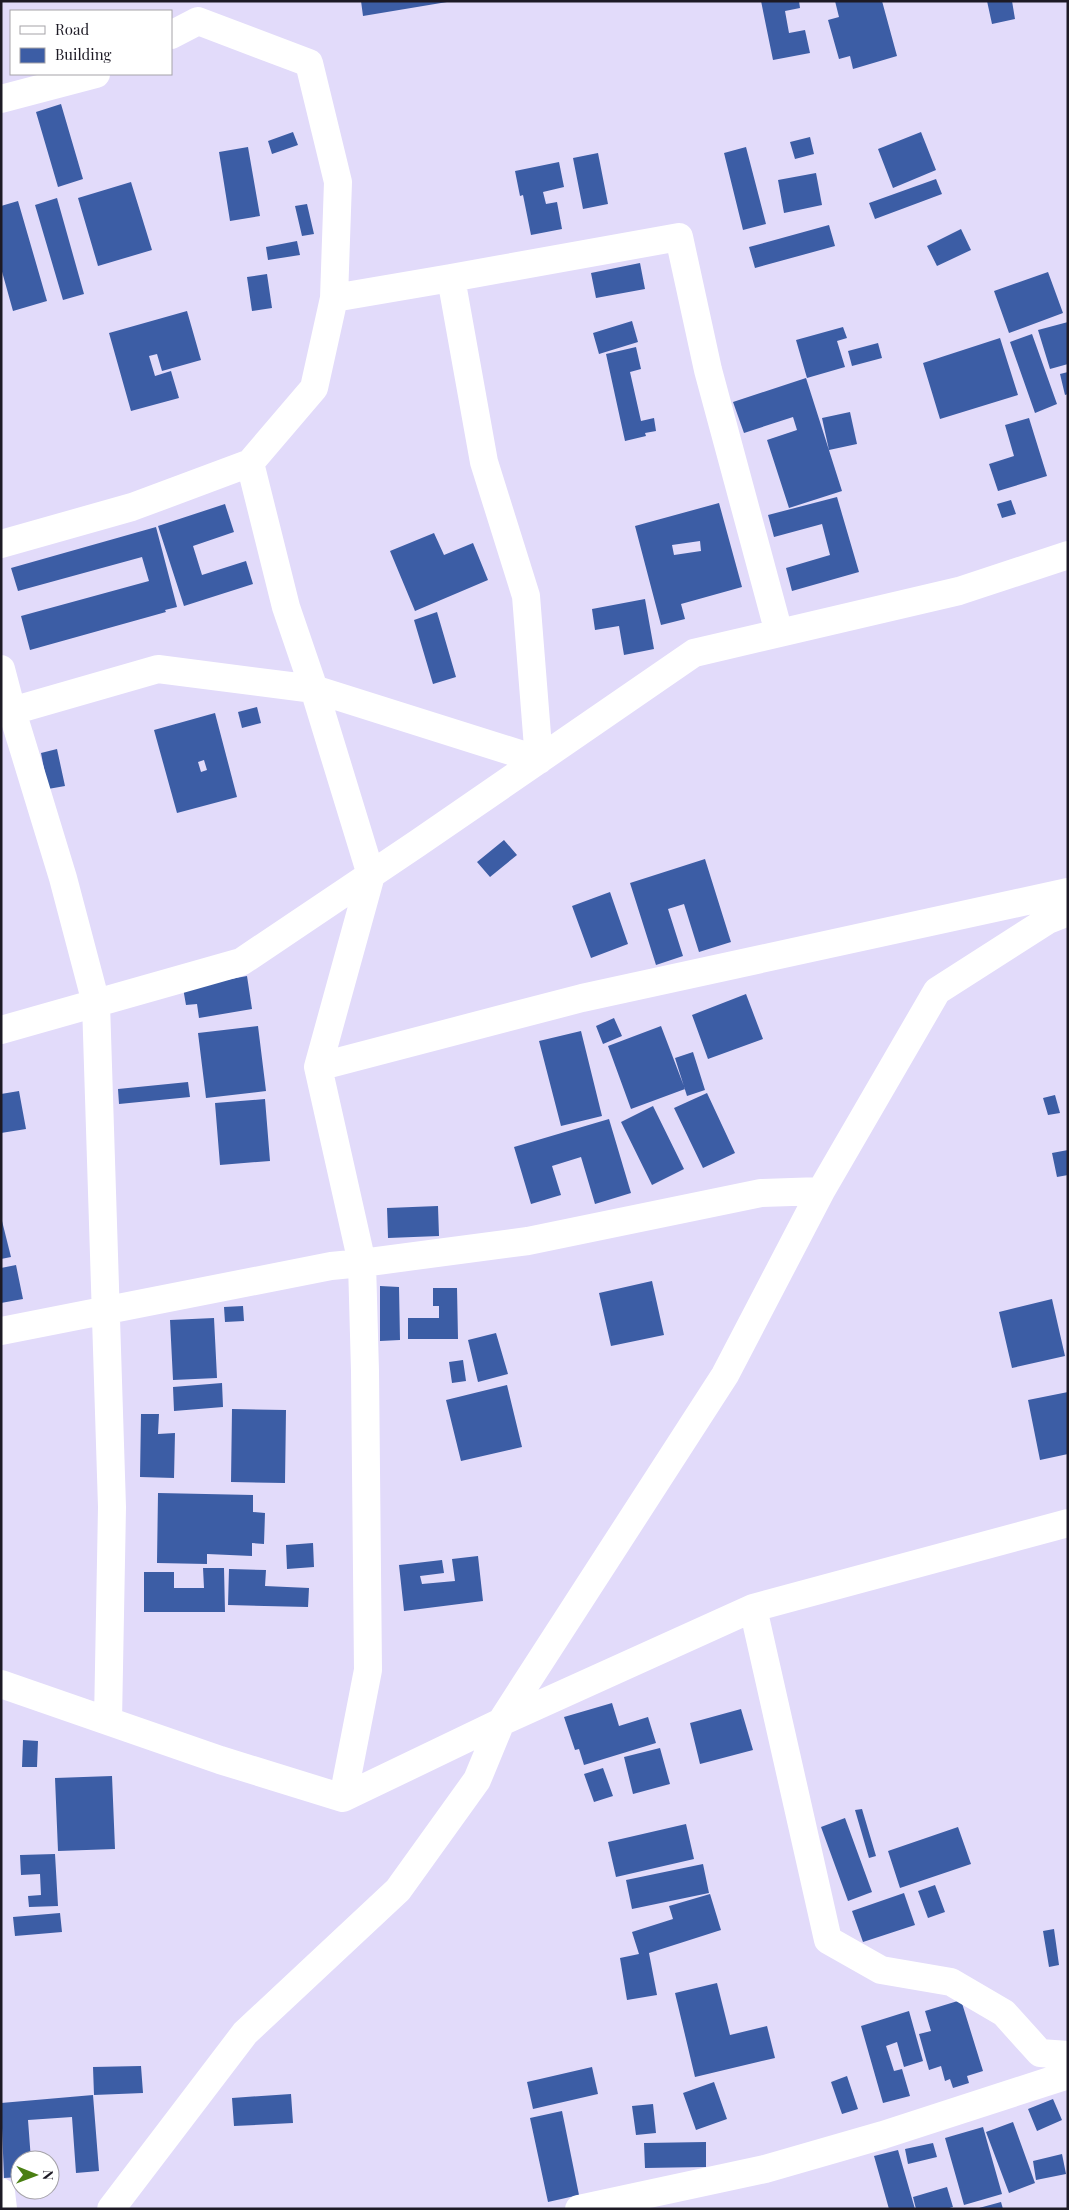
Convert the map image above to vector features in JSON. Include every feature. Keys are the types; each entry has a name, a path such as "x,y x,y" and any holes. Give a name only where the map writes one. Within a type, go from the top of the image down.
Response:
{"street":[{"path":"1,544 132,507 250,463 314,388 334,298 338,182 309,62 198,22 172,35"},
{"path":"1,99 92,75"},
{"path":"334,298 679,236 708,370 779,633"},
{"path":"451,278 484,462 526,596 539,760"},
{"path":"250,463 286,608 314,689 371,875 318,1067 362,1263 368,1670 343,1798"},
{"path":"1,1030 241,962 694,653 959,591 1068,555"},
{"path":"1,669 12,711 12,746 63,878 96,1003 112,1506 108,1721"},
{"path":"12,711 158,670 314,689 539,760"},
{"path":"318,1067 582,998 1068,892"},
{"path":"111,2209 245,2033 398,1890 477,1780 502,1722 725,1375 820,1191 937,991 1048,920 1068,912"},
{"path":"1,1331 331,1266 528,1241 760,1193 820,1191"},
{"path":"1,1684 220,1760 343,1798 502,1722 753,1608 1068,1523"},
{"path":"753,1608 828,1940 880,1970 951,1982 1004,2013 1040,2053 1068,2055"},
{"path":"579,2209 766,2169 883,2135 1068,2075"},
{"path":"1,2192 3,2209"}],"building":[{"path":"361,1 447,1 447,2 363,16"},
{"path":"761,1 799,1 800,8 785,11 789,33 805,30 810,53 773,60"},
{"path":"835,1 882,1 897,56 853,69 850,56 839,59 828,20 839,17"},
{"path":"987,1 1012,1 1015,19 992,24"},
{"path":"61,104 83,179 58,187 36,112"},
{"path":"293,132 298,145 272,154 268,141"},
{"path":"921,132 936,170 893,188 878,149"},
{"path":"810,137 814,154 795,159 790,142"},
{"path":"248,147 260,216 230,221 219,152"},
{"path":"746,147 766,224 743,230 724,153"},
{"path":"598,153 608,204 583,209 573,158"},
{"path":"559,162 564,187 543,192 546,204 557,202 562,229 531,235 523,195 520,196 515,171"},
{"path":"816,173 822,205 784,213 778,180"},
{"path":"936,179 942,194 875,219 869,203"},
{"path":"131,182 152,250 98,266 78,198"},
{"path":"57,198 84,294 63,300 35,205"},
{"path":"18,201 47,301 13,311 1,268 1,206"},
{"path":"307,204 314,234 302,236 295,206"},
{"path":"829,225 835,246 755,268 749,247"},
{"path":"961,229 971,250 937,266 927,246"},
{"path":"297,241 300,255 268,260 266,247"},
{"path":"640,263 645,289 596,298 591,273"},
{"path":"1048,272 1063,313 1009,333 994,291"},
{"path":"267,274 272,308 252,311 247,277"},
{"path":"187,311 201,360 162,371 157,354 149,356 155,376 171,371 179,398 131,411 109,333"},
{"path":"632,321 638,342 599,354 593,333"},
{"path":"1068,322 1068,364 1050,369 1038,330"},
{"path":"843,327 847,338 837,341 845,367 807,378 796,340"},
{"path":"1032,334 1057,404 1035,413 1010,342"},
{"path":"1000,338 1018,395 940,419 923,363"},
{"path":"878,343 882,358 852,366 848,351"},
{"path":"636,347 641,369 630,372 641,421 654,418 656,431 645,433 646,436 625,441 606,354"},
{"path":"1068,372 1068,394 1065,395 1060,374"},
{"path":"806,378 842,491 789,508 767,440 797,430 793,417 744,433 733,402"},
{"path":"850,412 857,444 829,450 822,418"},
{"path":"1029,418 1047,476 998,491 989,464 1014,456 1005,425"},
{"path":"837,497 859,572 792,591 786,568 830,555 822,524 774,537 768,515"},
{"path":"1011,500 1016,514 1002,518 997,504"},
{"path":"719,503 742,587 681,604 685,619 661,625 635,526","holes":["700,541 701,551 674,555 672,545"]},
{"path":"225,504 234,532 193,546 202,575 246,561 253,584 184,606 158,526"},
{"path":"156,527 177,607 165,610 166,612 30,650 21,616 149,581 142,557 18,591 11,568"},
{"path":"434,533 444,555 473,543 488,580 415,611 390,551"},
{"path":"645,599 654,649 624,655 619,626 595,630 592,609"},
{"path":"437,612 456,677 433,684 414,620"},
{"path":"257,707 261,723 242,728 238,712"},
{"path":"215,713 237,797 177,813 154,730","holes":["204,760 207,770 201,772 198,762"]},
{"path":"57,749 65,786 48,789 41,753"},
{"path":"504,840 517,855 490,877 477,862"},
{"path":"705,859 731,942 699,952 684,904 668,909 683,956 656,965 630,883"},
{"path":"610,892 628,944 591,958 572,906"},
{"path":"247,976 252,1009 199,1018 197,1004 186,1005 183,988"},
{"path":"746,994 763,1039 708,1059 692,1015"},
{"path":"614,1018 622,1036 603,1044 596,1026"},
{"path":"258,1026 266,1091 206,1098 198,1033"},
{"path":"661,1026 685,1089 631,1109 608,1046"},
{"path":"581,1031 602,1116 561,1126 539,1041"},
{"path":"693,1052 705,1090 687,1096 675,1058"},
{"path":"188,1082 190,1097 119,1104 118,1089"},
{"path":"19,1091 26,1129 1,1133 1,1094"},
{"path":"707,1093 735,1153 703,1168 674,1108"},
{"path":"1055,1095 1060,1113 1048,1115 1043,1098"},
{"path":"265,1099 270,1161 220,1165 215,1103"},
{"path":"653,1106 684,1169 652,1185 621,1122"},
{"path":"609,1119 631,1193 595,1204 581,1157 552,1166 561,1195 531,1204 514,1147"},
{"path":"1068,1150 1068,1175 1057,1177 1052,1153"},
{"path":"438,1206 439,1236 388,1238 387,1208"},
{"path":"1,1222 11,1257 1,1259"},
{"path":"16,1265 23,1299 1,1303 1,1268"},
{"path":"652,1281 664,1335 611,1346 599,1293"},
{"path":"380,1286 399,1287 400,1340 380,1341"},
{"path":"433,1288 457,1288 458,1339 408,1339 408,1318 439,1318 439,1306 433,1306"},
{"path":"1052,1299 1065,1356 1012,1368 999,1312"},
{"path":"243,1306 244,1321 225,1322 224,1307"},
{"path":"214,1318 217,1378 173,1380 170,1320"},
{"path":"496,1333 508,1374 478,1382 468,1340"},
{"path":"463,1360 466,1381 452,1383 449,1362"},
{"path":"222,1383 223,1407 174,1411 173,1387"},
{"path":"507,1385 522,1447 461,1461 446,1400"},
{"path":"1068,1392 1068,1454 1040,1460 1028,1400"},
{"path":"232,1409 286,1410 285,1483 231,1482"},
{"path":"141,1414 159,1414 158,1434 175,1433 174,1478 140,1477"},
{"path":"158,1493 253,1495 253,1512 265,1513 264,1544 252,1543 252,1556 207,1554 207,1564 157,1563"},
{"path":"313,1543 314,1567 287,1569 286,1545"},
{"path":"478,1556 483,1601 404,1611 399,1565 442,1560 444,1573 420,1576 422,1584 455,1581 452,1559"},
{"path":"203,1568 224,1568 225,1612 144,1612 144,1572 174,1572 174,1588 204,1588"},
{"path":"229,1569 266,1570 265,1586 309,1588 308,1607 228,1605"},
{"path":"612,1703 619,1726 648,1717 656,1743 584,1765 579,1749 575,1750 564,1717"},
{"path":"741,1709 753,1750 700,1764 690,1723"},
{"path":"23,1740 38,1741 37,1767 22,1767"},
{"path":"660,1748 670,1784 633,1794 624,1757"},
{"path":"603,1768 613,1796 594,1802 584,1774"},
{"path":"112,1776 115,1849 58,1851 55,1778"},
{"path":"862,1809 876,1856 869,1858 855,1810"},
{"path":"845,1818 872,1892 848,1901 821,1827"},
{"path":"686,1824 694,1859 616,1877 608,1842"},
{"path":"958,1827 971,1864 900,1888 888,1851"},
{"path":"55,1854 58,1906 29,1907 28,1896 41,1895 40,1874 21,1875 20,1855"},
{"path":"703,1864 709,1893 632,1909 626,1880"},
{"path":"935,1885 945,1912 928,1918 918,1891"},
{"path":"904,1893 915,1925 863,1942 852,1911"},
{"path":"710,1894 721,1930 649,1953 657,1995 627,2000 620,1958 639,1954 632,1932 673,1919 669,1906"},
{"path":"60,1913 62,1932 15,1936 13,1917"},
{"path":"1054,1929 1059,1965 1049,1967 1043,1931"},
{"path":"717,1983 730,2035 767,2026 775,2058 695,2077 675,1993"},
{"path":"961,2000 983,2071 967,2076 969,2083 953,2088 950,2079 945,2081 941,2066 929,2070 919,2034 931,2031 925,2011"},
{"path":"909,2011 923,2061 904,2067 897,2042 886,2046 894,2071 902,2069 910,2096 883,2103 861,2026"},
{"path":"141,2066 143,2093 94,2095 93,2067"},
{"path":"592,2067 598,2094 533,2109 527,2082"},
{"path":"847,2076 858,2109 842,2114 831,2082"},
{"path":"714,2082 727,2119 696,2130 683,2093"},
{"path":"291,2094 293,2123 234,2126 232,2098"},
{"path":"93,2095 99,2171 76,2173 72,2117 28,2120 30,2150 10,2150 10,2178 4,2178 1,2103"},
{"path":"1053,2099 1062,2120 1037,2131 1028,2109"},
{"path":"653,2104 656,2133 636,2135 632,2106"},
{"path":"562,2111 579,2195 548,2202 530,2118"},
{"path":"1013,2122 1035,2183 1009,2193 986,2132"},
{"path":"983,2127 1002,2194 964,2205 945,2138"},
{"path":"706,2142 706,2167 645,2168 644,2143"},
{"path":"933,2143 937,2157 908,2164 905,2149"},
{"path":"898,2150 915,2209 889,2209 874,2156"},
{"path":"1062,2154 1066,2174 1036,2180 1033,2161"},
{"path":"947,2187 953,2207 946,2209 916,2209 913,2197"},
{"path":"1001,2202 1003,2209 979,2209 979,2208"}]}
